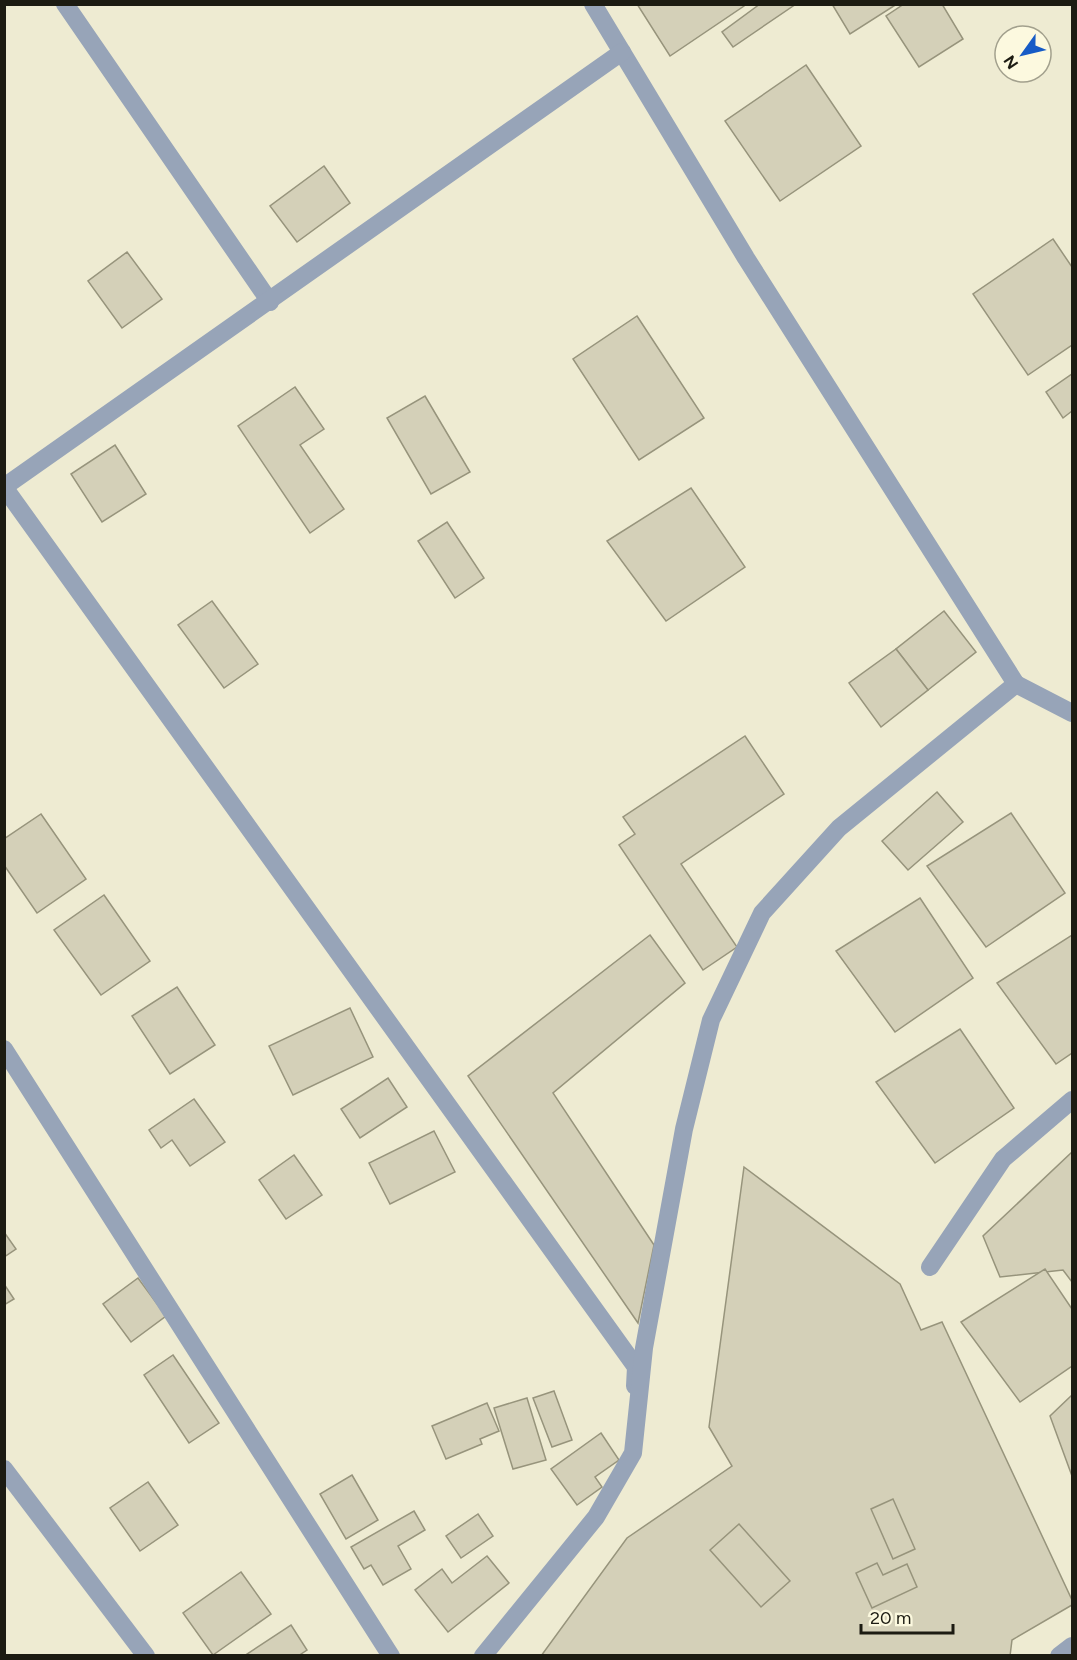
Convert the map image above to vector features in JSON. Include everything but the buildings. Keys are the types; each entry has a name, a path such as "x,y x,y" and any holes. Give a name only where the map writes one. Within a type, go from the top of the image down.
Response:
{"street":[{"path":"65,4 270,302"},
{"path":"593,4 752,268 1016,684 1072,713"},
{"path":"622,52 270,302 4,487 636,1367 633,1453"},
{"path":"483,1656 596,1517 633,1453 644,1348 687,1118 711,1020 762,913 839,828 1016,684"},
{"path":"4,1049 391,1656"},
{"path":"930,1267 1003,1159 1072,1100"},
{"path":"4,1469 146,1656"},
{"path":"1059,1656 1072,1646"}]}
